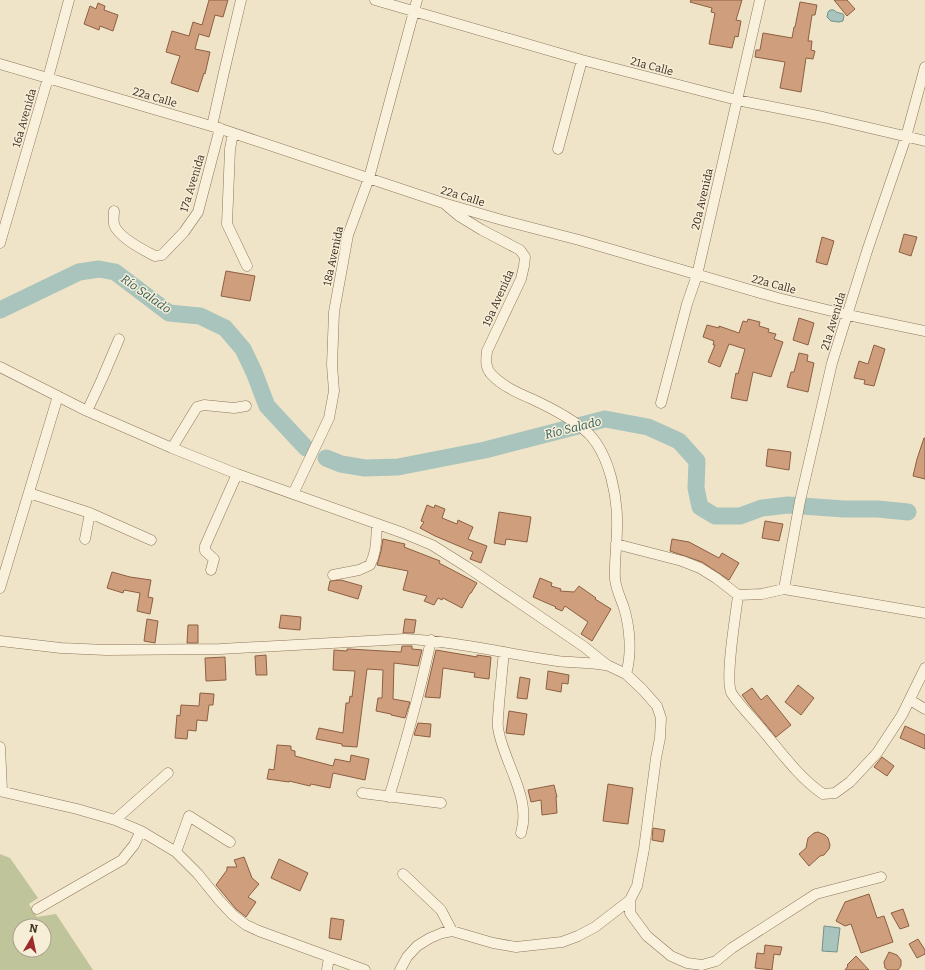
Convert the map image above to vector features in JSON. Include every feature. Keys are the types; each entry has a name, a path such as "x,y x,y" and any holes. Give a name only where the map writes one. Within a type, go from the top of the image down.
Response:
{"street":[{"name":"16a Avenida","path":"0,243 48,78 68,0"},
{"name":"17a Avenida","path":"114,211 113,223 117,231 133,244 154,256 162,255 184,232 198,212 216,127 224,72 241,0"},
{"name":"21a Calle","path":"375,0 582,60 737,100 823,117 925,141"},
{"name":"18a Avenida","path":"294,494 329,418 334,391 332,365 334,312 348,235 369,178 417,0"},
{"name":"20a Avenida","path":"661,403 687,304 697,275 760,0"},
{"path":"558,149 582,60"},
{"name":"22a Calle","path":"0,64 216,127 443,203 778,298 848,315 925,331"},
{"name":"21a Avenida","path":"784,589 799,504 832,363 868,248 906,137 925,67"},
{"path":"233,133 230,149 227,224 247,266"},
{"name":"19a Avenida","path":"443,203 477,228 520,250 525,257 521,279 487,351 486,362 490,373 501,383 570,420 589,434 601,450 609,470 617,501 618,529 616,544"},
{"path":"87,411 119,339"},
{"path":"0,367 87,411 172,448 237,474 432,545 467,566 587,649 607,665 626,674 657,706 661,718 660,738 644,849 637,886 630,900 595,927 562,942 516,946 493,943 452,931 442,933 417,946 407,957 400,970"},
{"path":"0,588 58,396"},
{"path":"172,448 197,407 204,405 234,408 246,406"},
{"path":"211,570 214,559 205,551 205,546 237,474"},
{"path":"29,493 90,514 151,540"},
{"path":"85,539 90,514"},
{"path":"333,574 359,570 370,565 375,556 376,524"},
{"path":"626,674 629,657 628,629 624,609 615,580 616,544 682,561 716,578 738,594 762,594 784,589 925,613"},
{"path":"738,594 730,671 731,692 746,712 812,787 822,794 835,793 850,782 877,753 902,715 925,668"},
{"path":"0,641 61,648 106,650 220,649 405,639 431,640 557,661 585,662 607,665"},
{"path":"389,798 421,684 431,640"},
{"path":"585,662 590,657 587,649"},
{"path":"504,652 498,725 501,742 518,787 523,809 524,825 521,833"},
{"path":"910,700 925,709"},
{"path":"0,747 1,791 115,820 141,831 176,852 198,874 224,905 246,925 365,970"},
{"path":"115,820 168,773"},
{"path":"362,793 389,798 441,803"},
{"path":"176,852 189,816 230,842"},
{"path":"36,909 122,860 134,845 141,831"},
{"path":"403,874 441,910 452,931"},
{"path":"630,900 630,913 647,936 671,956 687,963 702,965 716,961 732,948 816,894 881,877"},
{"path":"327,970 329,957"}],"green space":[{"path":"0,854 10,858 38,898 29,904 37,917 56,914 93,970 0,970"}],"water":[{"path":"830,10 843,14 843,21 831,21 827,17"},
{"path":"824,926 840,928 837,952 822,951"}],"building":[{"path":"209,0 228,0 223,17 215,15 209,37 199,34 195,49 210,52 205,74 204,73 198,92 171,83 180,56 166,52 172,31 189,36 193,22 202,25"},
{"path":"691,0 742,0 736,20 741,21 738,37 735,36 732,48 709,44 715,13 711,12 712,8 690,2"},
{"path":"834,0 847,0 855,9 847,16"},
{"path":"800,2 817,5 815,15 812,15 808,41 812,41 811,50 815,51 813,59 806,58 801,92 780,88 785,62 755,57 756,50 760,50 763,33 792,38"},
{"path":"98,3 105,6 104,10 118,15 113,31 100,26 99,30 84,24 90,6 96,9"},
{"path":"904,234 917,237 911,256 899,252"},
{"path":"822,237 834,241 827,265 816,262"},
{"path":"226,271 255,276 250,301 221,296"},
{"path":"799,318 814,323 808,345 793,340"},
{"path":"748,319 760,322 759,326 769,329 768,332 776,334 774,339 783,342 771,377 753,372 747,401 731,398 736,373 738,374 745,349 729,344 720,367 708,362 715,345 713,345 714,341 703,337 707,325 719,328 719,326 739,333 743,321 747,322"},
{"path":"874,345 885,349 874,386 864,384 865,380 854,378 859,361 868,364"},
{"path":"799,353 808,355 807,361 814,363 808,392 787,387 791,372 794,372"},
{"path":"925,438 925,479 913,476"},
{"path":"768,449 791,452 789,470 766,466"},
{"path":"427,505 434,508 435,505 445,509 442,518 457,524 458,520 473,527 468,539 487,546 481,563 470,559 473,552 420,528 424,522 421,521"},
{"path":"499,512 531,517 527,542 506,539 505,545 494,543"},
{"path":"765,521 783,524 779,541 762,538"},
{"path":"383,539 405,544 404,547 440,561 439,563 477,583 462,608 443,598 442,600 438,598 434,605 424,601 427,596 403,590 408,571 377,565"},
{"path":"672,539 689,542 719,558 722,553 739,563 729,580 702,562 670,551"},
{"path":"112,572 130,577 151,580 148,597 153,598 150,614 137,611 140,593 124,590 123,593 107,588"},
{"path":"540,578 552,583 551,586 561,589 560,591 574,592 579,586 596,598 595,599 611,609 592,641 581,634 588,622 565,606 562,611 533,597"},
{"path":"341,580 362,586 358,599 328,590 330,581"},
{"path":"281,615 301,617 300,630 279,628"},
{"path":"147,619 158,621 155,643 144,641"},
{"path":"405,619 416,620 414,633 403,633"},
{"path":"188,625 198,625 198,643 187,643"},
{"path":"402,646 412,646 412,649 422,650 418,666 394,663 393,699 410,702 405,718 376,711 378,698 382,698 383,670 367,669 357,747 342,746 342,744 316,739 319,728 343,733 346,703 349,703 350,696 352,697 355,671 333,670 334,650 347,651 347,649 349,649 401,652"},
{"path":"436,650 477,657 477,655 491,657 489,679 474,677 475,673 443,668 440,698 425,697"},
{"path":"266,655 267,675 256,675 255,656"},
{"path":"225,657 226,680 206,681 205,658"},
{"path":"548,671 569,675 568,684 562,683 561,692 546,689"},
{"path":"520,677 530,679 527,699 517,698"},
{"path":"798,685 814,698 801,715 785,702"},
{"path":"752,688 761,700 767,695 791,725 776,737 742,695"},
{"path":"200,693 214,694 213,705 209,705 207,721 197,720 196,731 188,730 187,739 175,738 177,715 180,716 181,705 199,706"},
{"path":"509,711 527,714 524,735 506,733"},
{"path":"418,723 431,724 430,737 414,735"},
{"path":"905,726 925,735 925,749 900,738"},
{"path":"277,745 291,746 291,750 295,751 295,756 333,766 335,759 350,762 351,755 369,759 365,780 333,773 330,788 311,784 310,786 289,781 267,779 269,769 274,770"},
{"path":"882,757 894,766 887,776 874,767"},
{"path":"608,784 633,788 628,824 603,821"},
{"path":"554,785 557,797 557,813 542,815 541,800 531,802 528,790"},
{"path":"653,828 665,830 663,842 652,840"},
{"path":"818,832 828,838 830,845 829,849 824,855 820,856 809,866 799,854 806,848 808,838 814,833"},
{"path":"244,857 252,878 259,884 248,897 256,902 246,917 236,909 216,885 227,870 227,867 237,867 234,860"},
{"path":"279,859 308,873 300,891 271,878"},
{"path":"869,894 877,918 884,916 893,942 861,953 851,924 845,926 836,921 845,902"},
{"path":"903,909 909,926 900,929 891,913"},
{"path":"331,918 344,920 341,940 329,938"},
{"path":"918,939 925,950 925,954 917,958 909,944"},
{"path":"765,945 782,947 780,955 774,954 772,970 755,968 757,953 764,954"},
{"path":"889,952 897,955 901,960 901,966 898,970 888,970 885,968 884,962"},
{"path":"856,956 869,970 845,970 848,966 847,965"}],"waterway":[{"name":"Río Salado","path":"0,310 79,272 99,269 115,272 169,313 200,316 225,328 243,349 254,372 267,406 306,448"},
{"name":"Río Salado","path":"326,458 341,464 365,468 398,467 485,450 605,419 648,427 679,441 697,461 696,488 700,507 715,516 740,516 762,508 788,505 844,509 878,509 908,512"}]}
